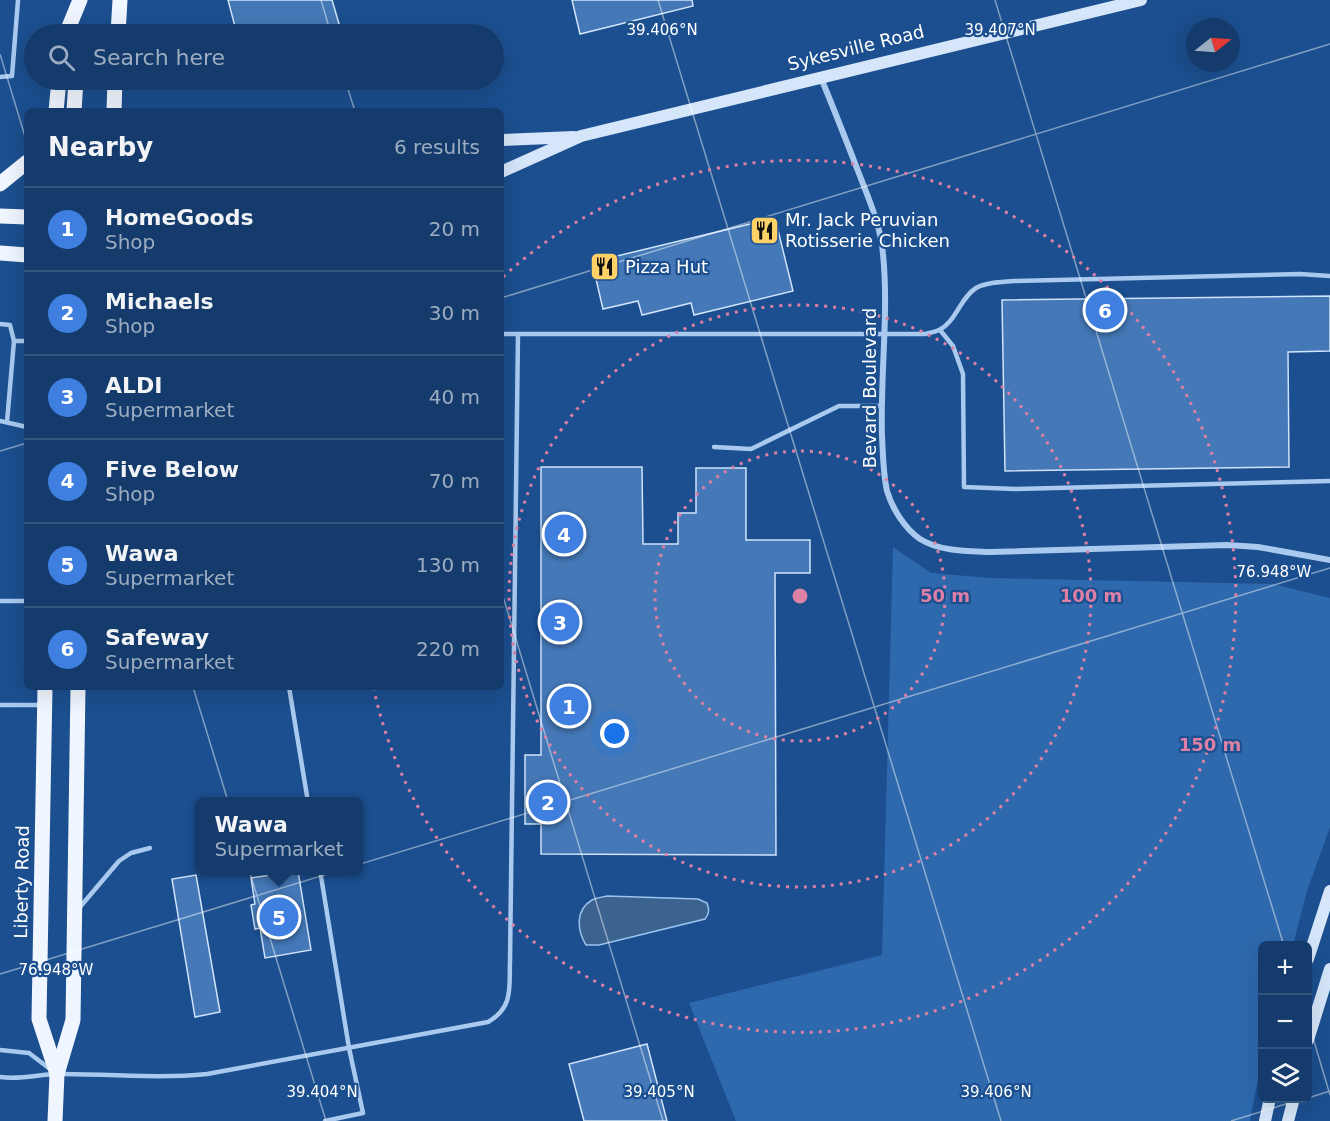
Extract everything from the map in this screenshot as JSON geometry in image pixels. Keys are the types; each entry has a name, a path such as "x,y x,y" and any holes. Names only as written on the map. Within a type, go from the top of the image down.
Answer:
{"main road":[{"path":"70,24 80,0"},
{"path":"79,24 80,0"},
{"path":"119,24 120,0"},
{"name":"Sykesville Road","path":"504,171 581,136 1141,0"},
{"path":"56,108 58,90"},
{"path":"74,108 75,90"},
{"path":"114,108 115,90"},
{"name":"Sykesville Road","path":"504,140 581,136"},
{"path":"0,184 24,164"},
{"path":"0,216 24,217"},
{"path":"0,254 24,255"},
{"name":"Liberty Road","path":"45,690 39,1019 57,1074"},
{"name":"Liberty Road","path":"56,1121 57,1074 73,1020 78,690"},
{"path":"1312,947 1330,891"},
{"path":"1312,1027 1330,969"},
{"path":"1265,1121 1269,1103"},
{"path":"1288,1121 1293,1103"}],"street":[{"name":"Bevard Boulevard","path":"821,76 876,222 883,252 884,468 888,492 897,513 920,539 939,547 991,552 1227,545 1258,547 1330,560"}],"lane":[{"path":"0,77 12,76 18,0"},
{"path":"504,334 925,334 940,330 968,294 977,287 990,283 1198,276 1300,274 1330,276"},
{"path":"0,324 10,325 14,341 7,422"},
{"path":"940,330 953,346 963,374 964,487 1027,488 1330,481"},
{"path":"0,1077 30,1078 57,1074 183,1076 207,1074 488,1022 505,1008 509,998 518,333"},
{"path":"14,341 24,341"},
{"path":"714,447 751,449 839,406 882,406"},
{"path":"0,421 24,426"},
{"path":"0,601 24,601"},
{"path":"290,690 307,797"},
{"path":"0,705 45,705"},
{"path":"74,913 119,861 131,853 150,848"},
{"path":"321,875 349,1048 363,1113 325,1121"},
{"path":"0,1050 29,1053 57,1074"}],"shaded area":[{"path":"893,547 931,573 990,578 1273,584 1330,598 1330,827 1307,891 1294,941 1258,941 1258,1079 1250,1121 736,1121 689,1003 882,955"},
{"path":"607,896 698,899 707,903 709,909 705,919 599,945 586,945 579,927 580,915 586,904"}],"building":[{"path":"228,0 332,0 339,24 234,24"},
{"path":"572,0 692,0 693,6 580,34"},
{"path":"775,218 793,291 694,315 691,303 642,315 638,301 603,309 592,262"},
{"path":"1330,296 1330,351 1288,352 1289,467 1005,471 1002,300"},
{"path":"541,467 642,467 643,544 678,544 678,513 696,513 696,468 746,468 746,540 810,540 810,573 775,573 776,855 541,854 541,824 525,824 525,755 541,755"},
{"path":"196,875 220,1012 195,1017 172,879"},
{"path":"299,875 311,950 265,958 260,928 255,929 251,905 255,904 251,878"},
{"path":"647,1044 667,1121 584,1121 569,1064"}],"place":[{"name":"Mr. Jack Peruvian Rotisserie Chicken","path":"764,230"},
{"name":"Pizza Hut","path":"604,267"},
{"name":"Safeway","path":"1105,310"},
{"name":"Five Below","path":"564,534"},
{"name":"ALDI","path":"560,622"},
{"name":"HomeGoods","path":"569,706"},
{"name":"Michaels","path":"548,802"},
{"name":"Wawa","path":"279,917"}]}
